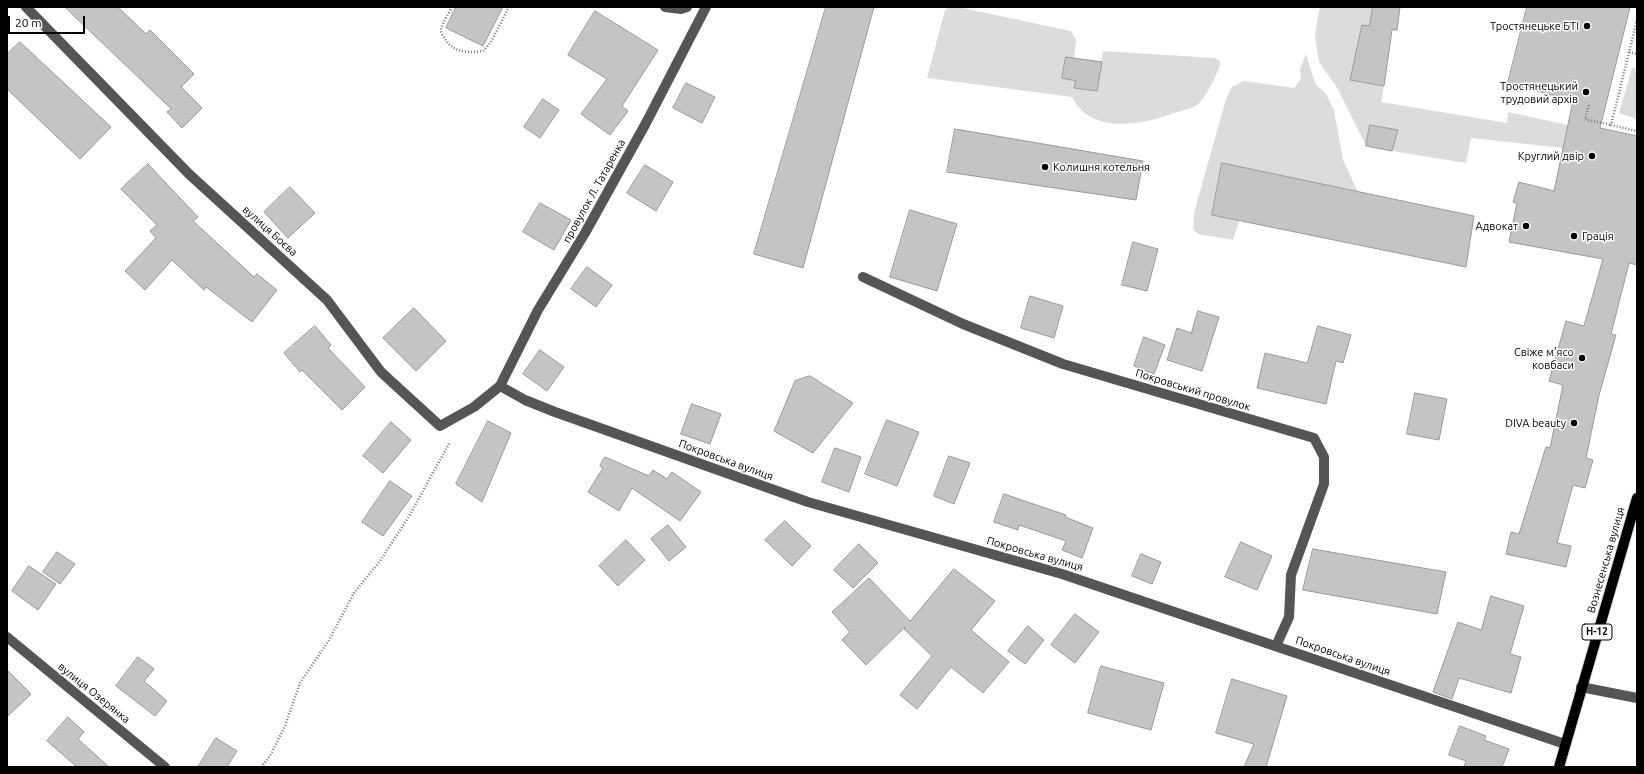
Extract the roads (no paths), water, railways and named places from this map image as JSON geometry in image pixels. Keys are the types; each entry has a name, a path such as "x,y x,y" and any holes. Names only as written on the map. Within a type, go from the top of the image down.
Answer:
{"main road":[{"name":"Вознесенська вулиця","path":"1559,767 1637,498"}],"street":[{"name":"вулиця Боєва","path":"26,7 189,174 327,300 381,372 440,426 474,407 500,386"},
{"path":"665,7 681,9 687,7"},
{"name":"провулок Л. Татаренка","path":"500,386 538,310 585,232 646,123 706,7"},
{"name":"Покровський провулок","path":"863,277 963,324 1063,364 1314,438 1324,457 1324,484 1291,574 1288,617 1276,646"},
{"name":"Покровська вулиця","path":"500,386 525,400 555,412 808,502 1062,574 1565,744"},
{"name":"вулиця Озерянка","path":"7,637 165,767"},
{"path":"1581,687 1637,698"}],"place":[{"name":"Тростянецьке БТІ","path":"1587,26"},
{"name":"Тростянецький трудовий архів","path":"1586,92"},
{"name":"Круглий двір","path":"1592,156"},
{"name":"Колишня котельня","path":"1045,167"},
{"name":"Адвокат","path":"1526,226"},
{"name":"Грація","path":"1574,236"},
{"name":"Свіже м'ясо ковбаси","path":"1582,358"},
{"name":"DIVA beauty","path":"1574,423"}]}
